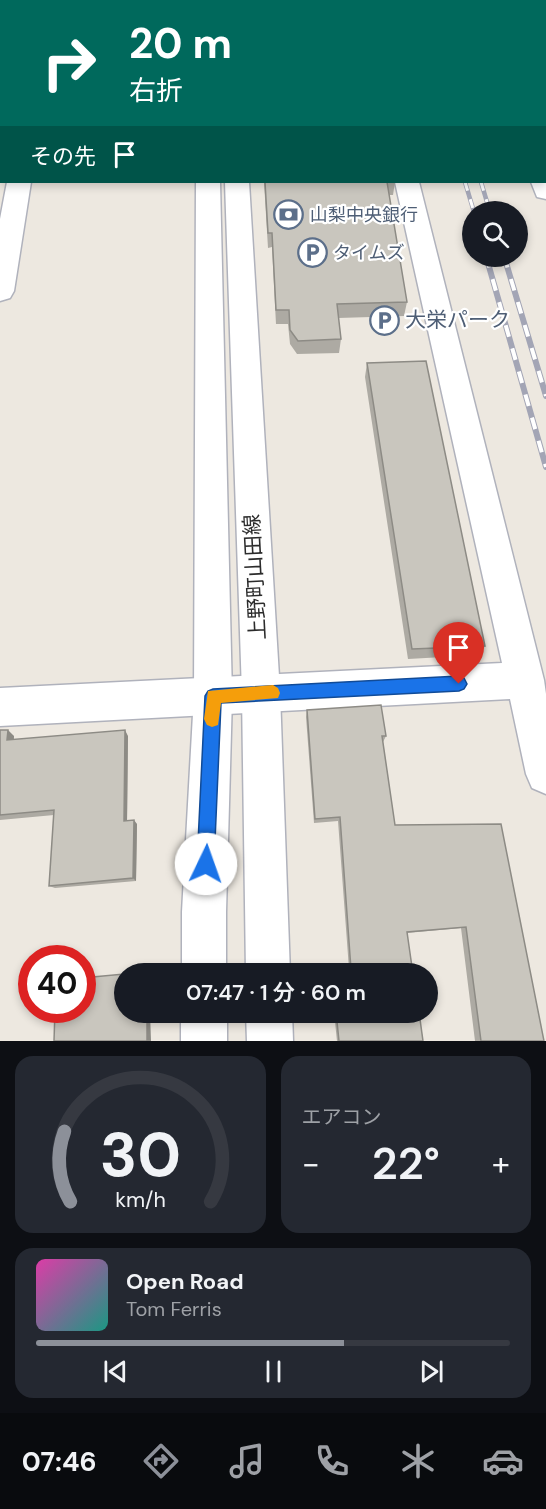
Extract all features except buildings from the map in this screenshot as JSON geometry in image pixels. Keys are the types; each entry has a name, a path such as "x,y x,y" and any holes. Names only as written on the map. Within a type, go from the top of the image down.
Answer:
{"street":[{"path":"0,291 19,183"},
{"name":"上野町山田線","path":"204,963 213,696 208,183"},
{"name":"上野町山田線","path":"237,183 261,693 268,963"},
{"path":"407,183 546,774"},
{"path":"0,707 525,680"},
{"path":"204,1023 204,1041"},
{"path":"269,1023 270,1041"}],"railway":[{"path":"465,183 471,201"},
{"path":"481,183 487,201"},
{"path":"489,267 546,467"},
{"path":"507,267 546,396"}],"slow traffic":[{"path":"212,719 213,696 273,693"}],"place":[{"name":"山梨中央銀行","path":"289,215"},
{"name":"タイムズ","path":"312,253"},
{"name":"大栄パーク","path":"384,320"}],"route":[{"path":"206,864 213,696 459,684"}]}
